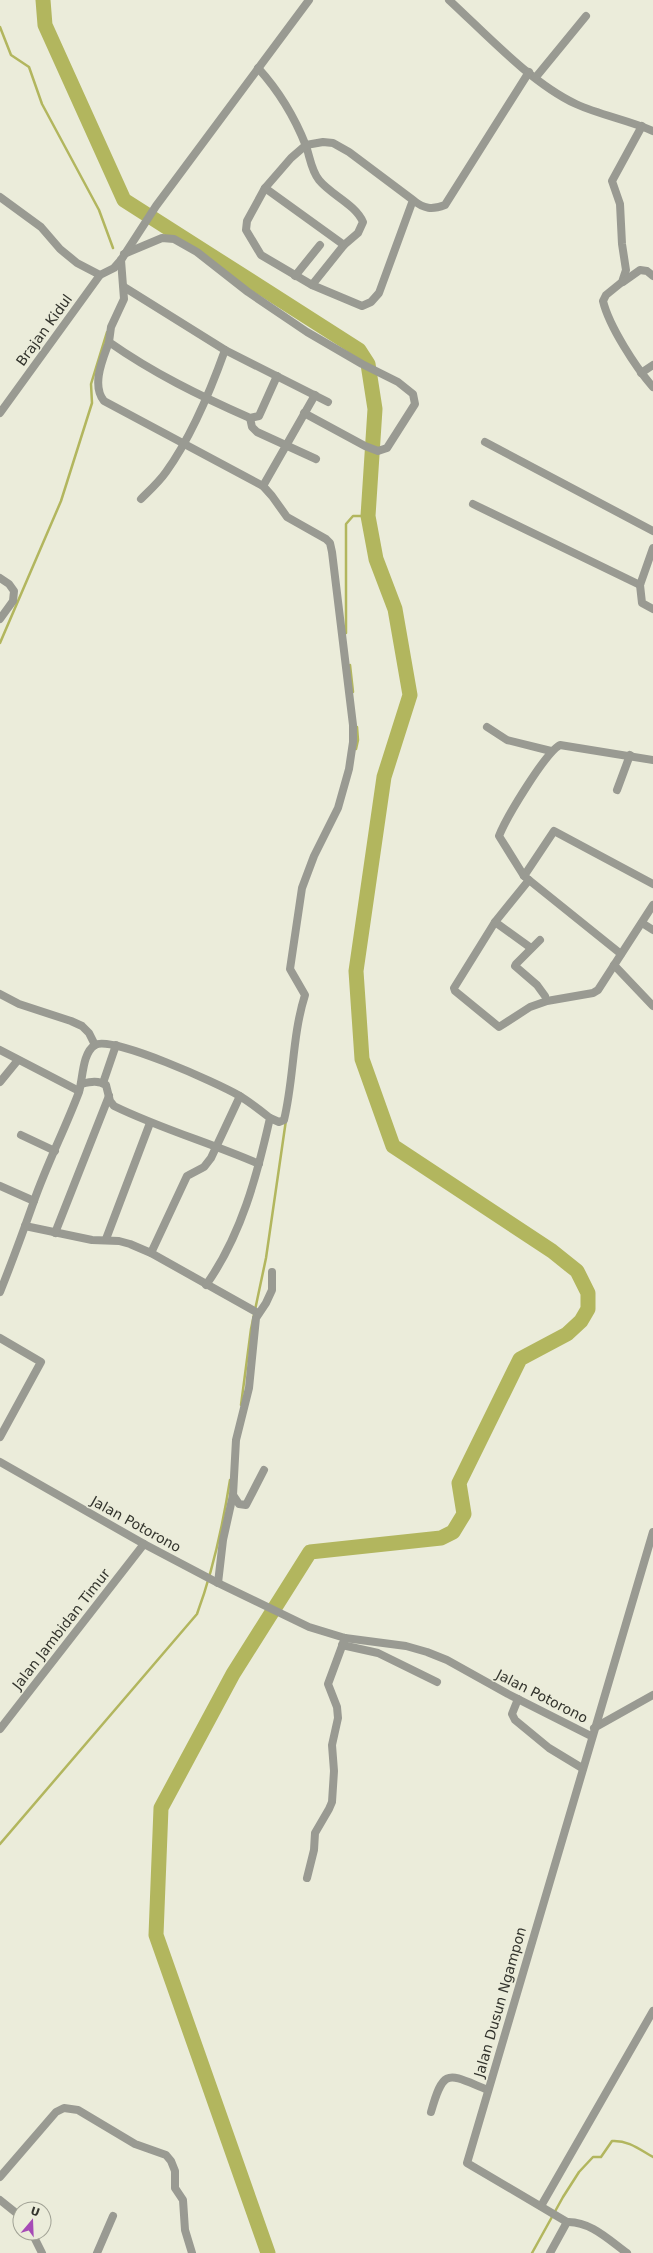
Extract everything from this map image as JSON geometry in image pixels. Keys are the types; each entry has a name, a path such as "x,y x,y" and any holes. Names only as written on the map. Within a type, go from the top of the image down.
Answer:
{"street":[{"path":"0,1292 34,1201 80,1088 91,1048 95,1045 100,1042 116,1045 173,1065 216,1083 240,1096 270,1118 279,1122 284,1120 293,1047 299,1015 305,995 290,969 304,879 338,808 350,769 353,742 344,649 330,543 287,517 262,486 184,442 104,401 100,395 100,372 109,342 111,327 124,299 123,257 156,206 309,0"},
{"path":"449,0 533,74 577,104 653,131"},
{"path":"413,200 379,293 371,302 362,306 312,285 261,255 246,230 247,221 265,188 291,158 306,145 323,142 333,143 349,152 427,209 445,205 533,74 586,16"},
{"path":"258,68 274,85 306,145 310,164 317,178 327,189 359,215 363,222 358,234 344,246 312,285"},
{"path":"622,282 626,270 622,244 621,207 612,181 642,126"},
{"path":"265,188 344,246"},
{"path":"0,197 40,227 60,250 77,263 100,275"},
{"path":"123,257 162,238 174,239 198,252 248,292 307,332 362,364 398,382 411,391 416,400 415,404 387,448 382,450 365,446 304,413"},
{"path":"295,276 320,245"},
{"name":"Brajan Kidul","path":"0,413 100,275 114,268 123,257"},
{"path":"653,276 647,271 640,270 606,294 604,301 613,325 641,373 653,387"},
{"path":"124,287 225,350 328,402"},
{"path":"109,342 136,361 206,398 250,418 259,416 277,376"},
{"path":"141,500 165,474 184,442 206,398 225,350"},
{"path":"641,373 653,365"},
{"path":"262,486 315,395"},
{"path":"250,418 252,428 257,432 316,459"},
{"path":"485,442 653,530"},
{"path":"472,504 640,585"},
{"path":"653,548 640,585 642,603 653,609"},
{"path":"0,578 9,584 14,591 13,601 0,619"},
{"path":"487,727 507,740 550,752"},
{"path":"621,954 526,878 499,836 550,752 560,745 630,755 653,760"},
{"path":"617,790 630,755"},
{"path":"653,884 554,831 526,878 495,922 454,988 455,991 499,1027 530,1008 547,1001 593,993 598,990 653,905"},
{"path":"495,922 531,948"},
{"path":"642,923 653,930"},
{"path":"540,940 516,964 516,968 537,985 545,996"},
{"path":"614,965 653,1006"},
{"path":"0,994 19,1004 71,1021 86,1030 95,1045"},
{"path":"103,1083 116,1045"},
{"path":"0,1050 18,1060 80,1088 93,1082 103,1083 106,1085 114,1106 150,1123 215,1146 259,1164"},
{"path":"0,1082 18,1060"},
{"path":"55,1233 109,1096"},
{"path":"151,1252 187,1176 204,1167 240,1096"},
{"path":"206,1285 234,1238 259,1164 270,1118"},
{"path":"106,1239 150,1123"},
{"path":"21,1135 55,1151"},
{"path":"0,1186 34,1201"},
{"path":"25,1226 92,1240 106,1239 130,1244 151,1252 255,1312"},
{"path":"215,1582 233,1495 236,1440 249,1388 255,1312 266,1303 272,1290 272,1272"},
{"path":"0,1338 41,1362 0,1437"},
{"name":"Jalan Potorono","path":"0,1462 144,1544 215,1582 309,1627 344,1642 406,1646 427,1652 448,1660 518,1699 593,1732 653,1532"},
{"path":"233,1495 239,1504 246,1505 264,1470"},
{"name":"Jalan Jambidan Timur","path":"0,1730 144,1544"},
{"path":"307,1878 314,1850 315,1833 331,1806 334,1772 331,1748 338,1718 337,1707 328,1684 344,1642 378,1653 437,1682"},
{"path":"593,1732 653,1695"},
{"path":"518,1699 512,1714 515,1720 549,1748 582,1768"},
{"name":"Jalan Dusun Ngampon","path":"593,1732 467,2163 567,2222 578,2222 597,2231 627,2253"},
{"path":"541,2206 653,2011"},
{"path":"431,2112 438,2086 447,2077 454,2077 488,2090"},
{"path":"0,2177 56,2112 64,2108 78,2110 135,2144 166,2155 171,2161 175,2171 175,2188 183,2200 186,2230 192,2253"},
{"path":"0,2200 12,2210"},
{"path":"97,2253 113,2216"},
{"path":"550,2253 567,2222"},
{"path":"36,2241 42,2253"}],"waterway":[{"path":"43,0 45,25 124,200 359,350 368,364 375,409 368,516 376,559 395,609 410,695 384,777 356,971 362,1059 393,1146 552,1251 577,1271 588,1293 588,1309 581,1321 567,1334 520,1359 459,1483 464,1514 453,1532 441,1538 310,1552 233,1674 161,1808 156,1935 268,2253"},
{"path":"0,27 11,55 29,67 42,104 99,210 113,248"},
{"path":"0,643 61,501 92,403 91,384 107,332"},
{"path":"346,633 346,524 353,516 368,516"},
{"path":"350,665 353,692"},
{"path":"356,749 358,740 357,727"},
{"path":"241,1405 251,1329 266,1258 286,1120"},
{"path":"0,1844 197,1614 217,1547 230,1480"},
{"path":"532,2253 563,2197 579,2172 593,2157 601,2157 612,2141 623,2142 638,2148 653,2157"}]}
